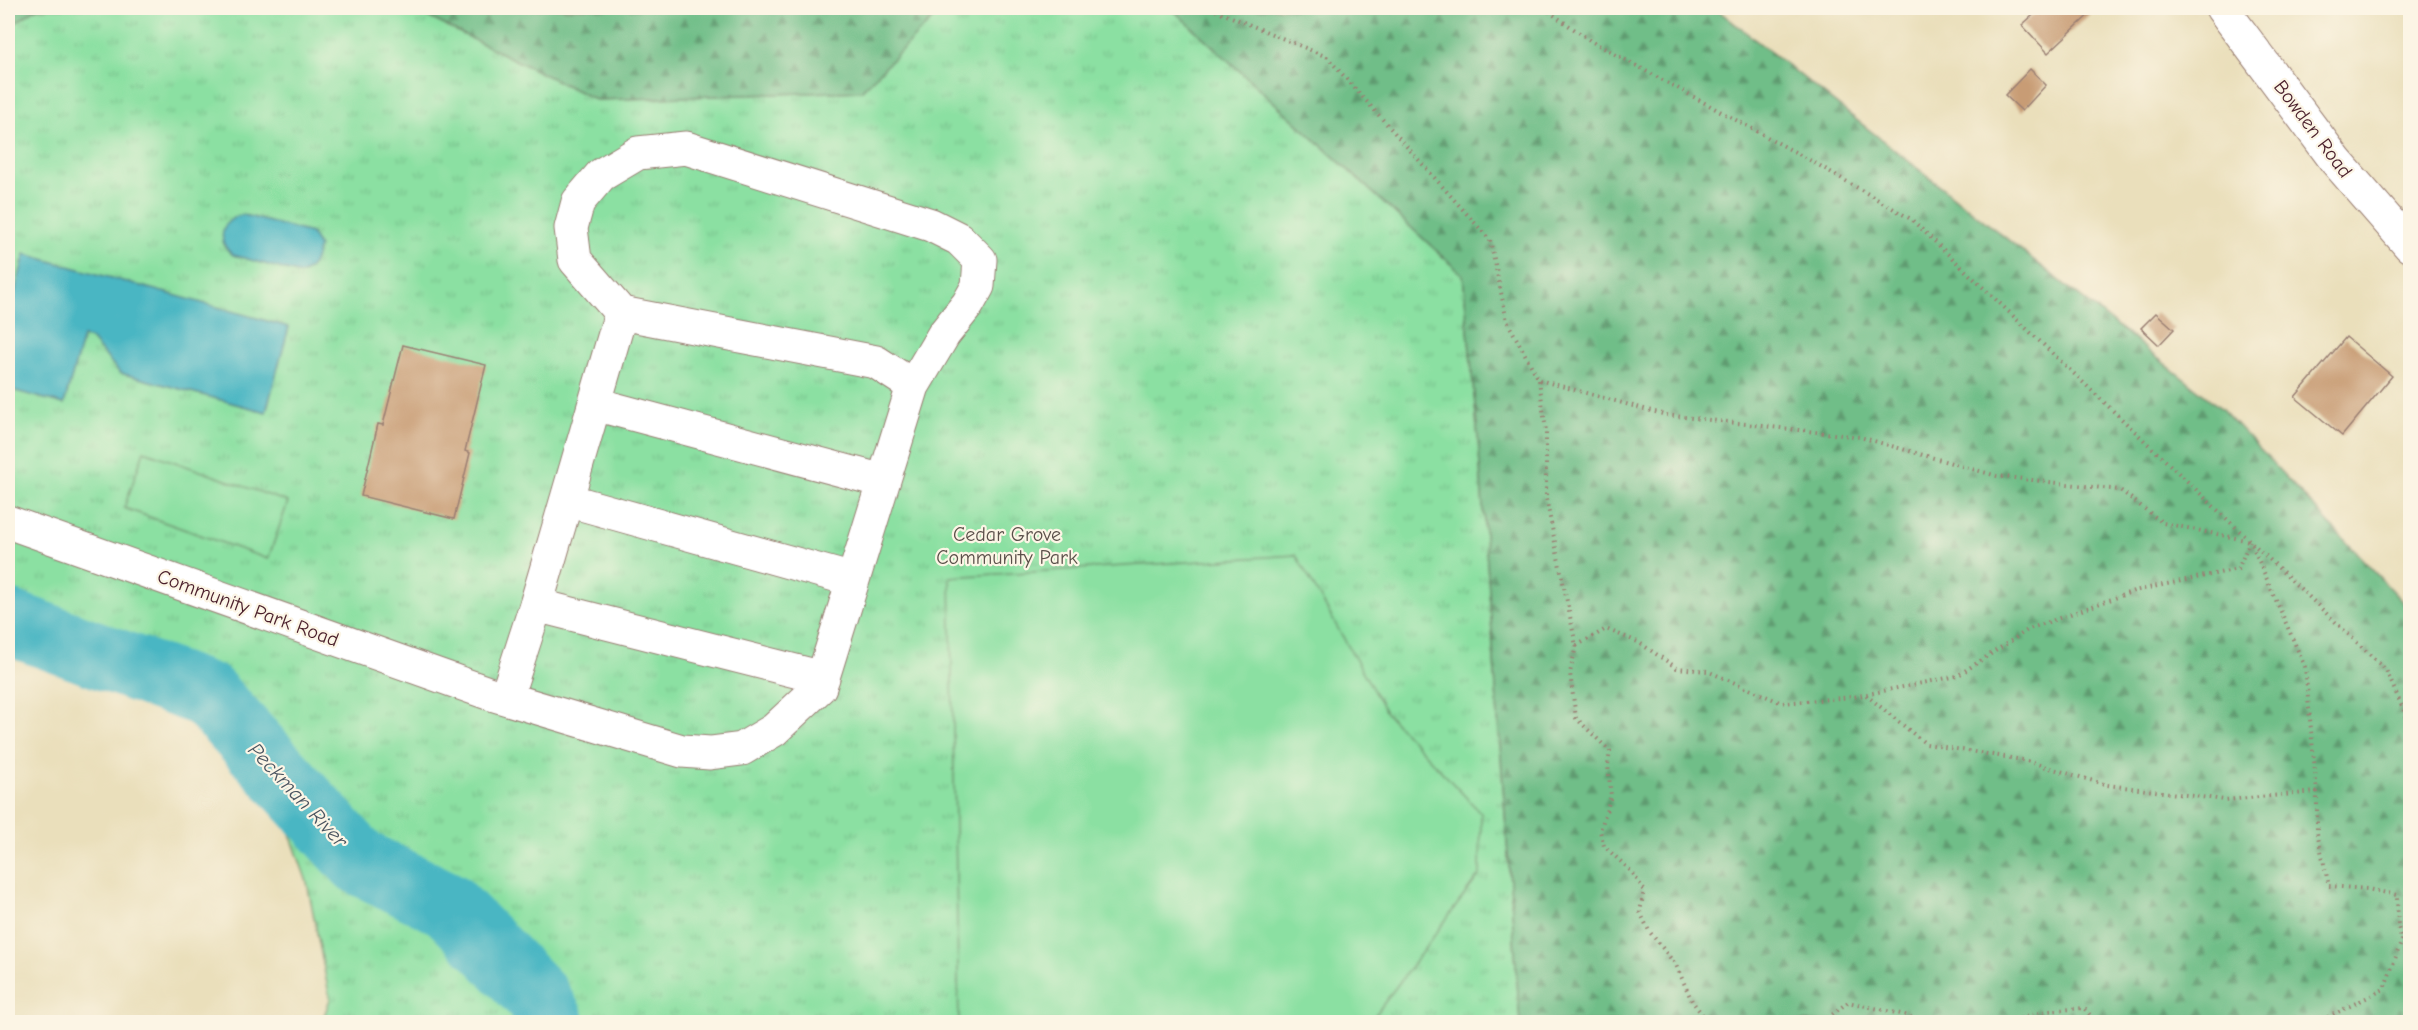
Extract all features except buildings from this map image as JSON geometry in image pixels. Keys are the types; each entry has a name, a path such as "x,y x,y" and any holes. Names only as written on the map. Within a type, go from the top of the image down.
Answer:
{"street":[{"name":"Bowden Road","path":"2222,8 2336,161 2410,246"},
{"path":"536,605 823,678 913,386 944,334 968,304 978,286 980,260 959,238 931,225 686,148 638,153 601,175 578,202 571,228 575,260 621,313 876,362 913,386"},
{"path":"497,696 536,605 621,313"},
{"path":"595,404 883,481"},
{"path":"567,500 853,580"},
{"name":"Community Park Road","path":"8,522 497,696 682,751 710,753 741,749 774,730 820,687 823,678"}],"path":[{"path":"1210,8 1327,57 1490,240 1507,321 1539,380 1546,431 1546,498 1576,646 1570,673 1576,718 1610,751 1608,765 1611,796 1600,831 1604,846 1632,872 1644,890 1640,912 1649,931 1676,965 1692,1001 1708,1022 1715,1023"},
{"path":"1544,8 1590,41 1815,163 1911,219 2386,670 2410,725"},
{"path":"1539,380 1666,414 1860,437 1997,476 2120,490 2163,523 2250,541"},
{"path":"1576,646 1606,629 1638,642 1677,668 1707,671 1782,703 1865,694 1957,676 2029,628 2134,591 2238,569 2250,541"},
{"path":"2250,541 2305,667 2317,792 2317,833 2329,886 2367,889 2397,895 2398,927 2402,940 2384,989 2322,1020 2309,1023"},
{"path":"1865,694 1926,744 2023,760 2107,785 2225,800 2317,792"},
{"path":"1823,1023 1848,1002 1905,1015 1922,1023"},
{"path":"2008,1023 2046,1011 2084,1008 2096,1023"},
{"path":"1964,1023 1977,1018 1992,1023"},
{"path":"1520,1020 1538,1023"}],"green space":[{"path":"8,8 37,8 8,28"},
{"name":"Cedar Grove Community Park","path":"37,8 410,8 596,100 861,91 943,8 1171,8 1463,275 1478,438 1520,1022 322,1022 330,999 307,882 275,791 182,713 8,648 8,28"},
{"path":"410,8 943,8 861,91 596,100"},
{"path":"1171,8 1715,8 2222,409 2410,610 2410,1022 1520,1022 1478,438 1463,275"},
{"path":"144,451 288,502 268,559 124,508"},
{"path":"1296,555 1387,714 1481,813 1480,874 1370,1022 959,1022 950,577"}],"water":[{"path":"244,215 311,233 319,246 311,267 300,274 233,255 224,244 223,231 230,220"},
{"path":"25,254 289,327 266,412 120,373 91,339 83,337 64,404 8,389 8,318"}],"waterway":[{"name":"Peckman River","path":"8,622 207,695 360,862 448,905 536,995 552,1022"}]}
